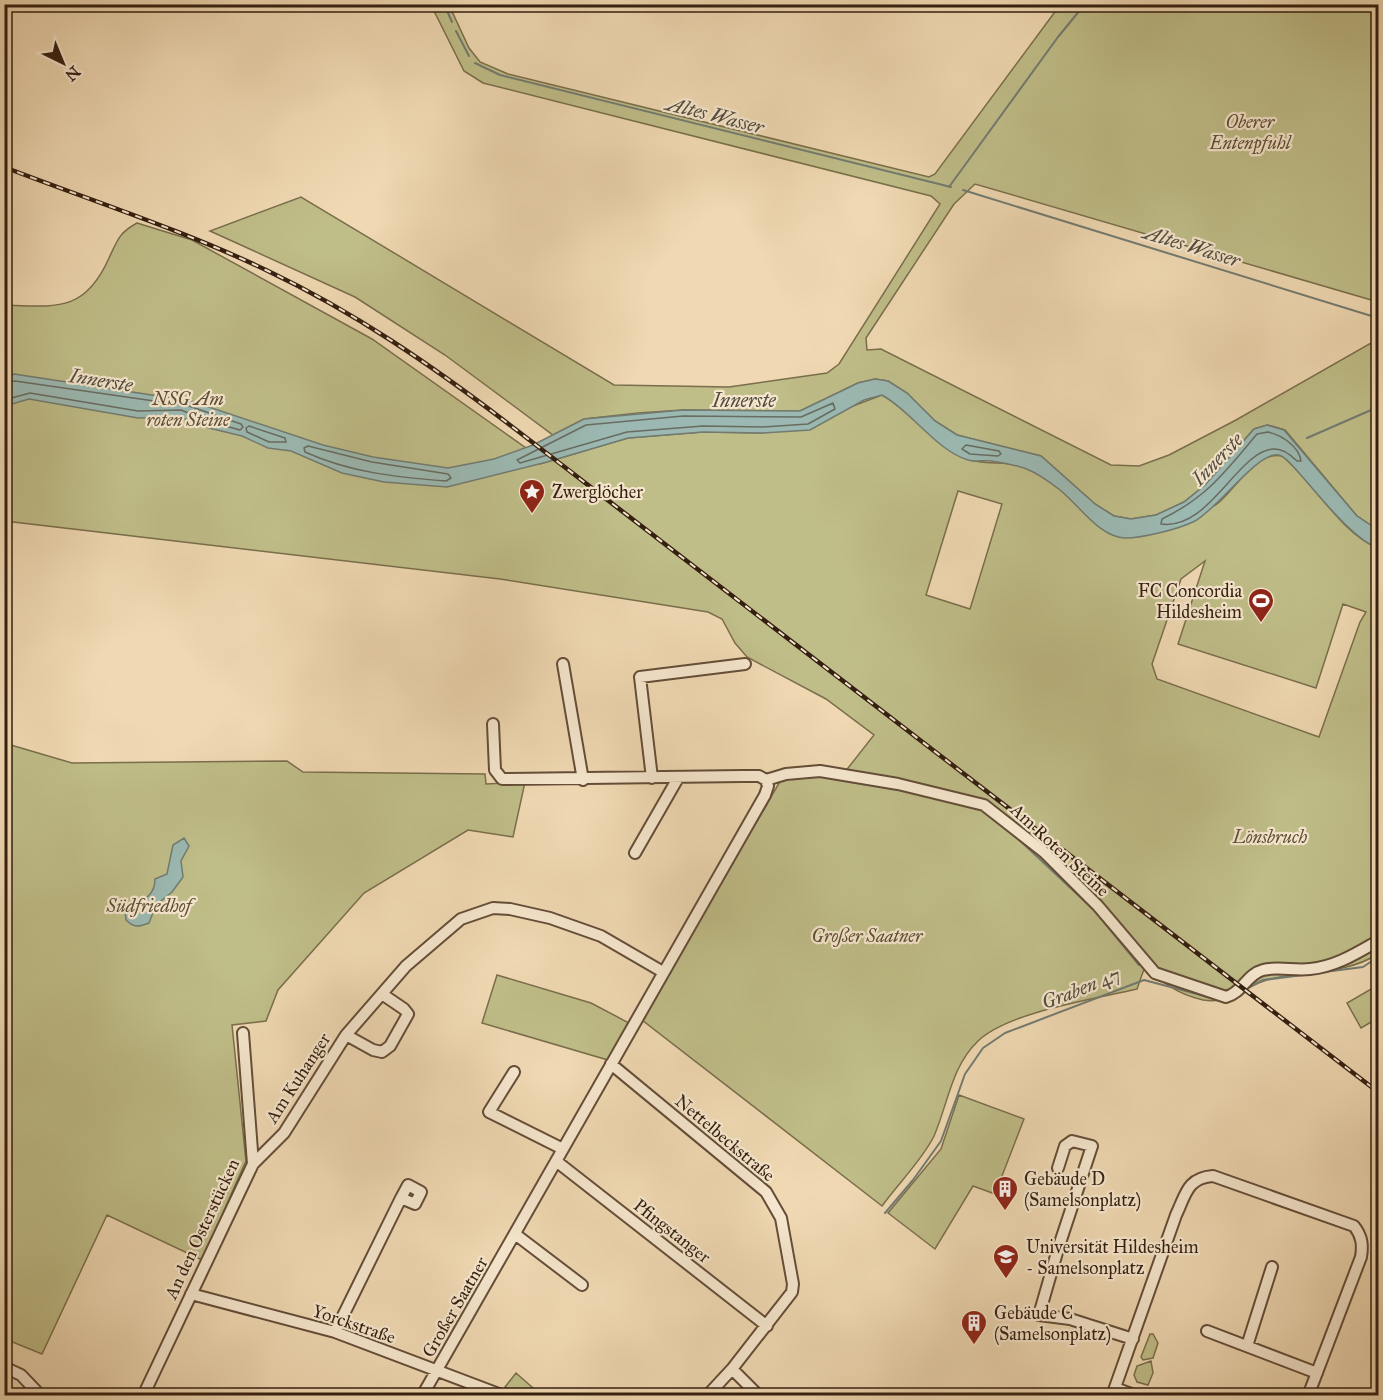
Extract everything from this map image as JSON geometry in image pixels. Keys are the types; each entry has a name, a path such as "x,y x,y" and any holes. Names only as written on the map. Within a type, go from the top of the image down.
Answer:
{"street":[{"path":"563,664 583,780"},
{"path":"652,778 640,677 745,664"},
{"name":"Am Roten Steine","path":"494,724 495,770 502,779 583,780 759,776 766,780 786,774 820,771 909,787 984,805 1044,852 1098,906 1155,973 1226,997 1238,992 1255,973 1264,970 1312,969 1347,959 1378,941"},
{"path":"635,853 678,778"},
{"name":"Großer Saatner","path":"423,1395 765,795 768,786 766,780"},
{"name":"Am Kuhanger","path":"253,1164 284,1133 346,1035 406,966 445,930 468,915 493,908 510,909 550,918 587,930 663,972"},
{"name":"Am Kuhanger","path":"346,1035 373,1050 382,1052 390,1046 408,1014 382,994"},
{"name":"An den Osterstücken","path":"144,1394 253,1164 243,1033"},
{"name":"Nettelbeckstraße","path":"611,1064 772,1200 781,1218 793,1284 792,1292 766,1326"},
{"path":"514,1072 489,1112 563,1149"},
{"path":"1058,1168 1065,1146 1072,1141 1092,1146 1058,1249 1040,1315 1070,1319 1133,1339"},
{"name":"Pfingstanger","path":"556,1161 766,1326"},
{"path":"1137,1395 1114,1392 1176,1215 1190,1186 1199,1178 1213,1176 1354,1226 1359,1232 1363,1245 1361,1257 1308,1395"},
{"path":"335,1332 400,1198"},
{"path":"515,1234 582,1285"},
{"path":"1247,1346 1272,1267"},
{"name":"Yorckstraße","path":"191,1294 335,1332 504,1395"},
{"path":"707,1395 732,1370 766,1326"},
{"path":"1207,1331 1317,1373"},
{"path":"4,1367 21,1375 31,1391 41,1395"},
{"path":"732,1370 759,1395"},
{"path":"144,1394 158,1395"}],"green space":[{"name":"Oberer Entenpfuhl","path":"431,5 449,5 469,48 480,62 508,74 929,177 935,174 1060,5 1378,5 1378,302 975,184 954,204 866,338 867,350 881,349 1111,465 1139,466 1169,455 1236,420 1378,339 1378,530 1357,516 1285,430 1268,425 1254,429 1205,485 1184,502 1156,515 1131,519 1114,516 1095,504 1041,456 957,435 935,421 907,393 888,381 875,379 858,383 800,411 683,410 638,413 584,419 553,435 445,355 355,297 210,231 301,197 614,385 729,387 827,373 839,364 940,204 931,196 483,83 464,71"},
{"path":"137,223 192,240 372,339 526,448 523,449 540,464 628,438 703,432 763,433 845,409 882,395 904,410 943,444 965,458 979,462 1013,464 1040,474 1110,534 1210,508 1217,504 1247,472 1263,459 1282,456 1340,520 1365,541 1378,548 1378,954 1352,966 1267,980 1229,997 1213,1001 1194,998 1178,991 1164,983 1145,966 1137,989 1030,1014 992,1031 978,1041 962,1062 929,1145 882,1206 642,1020 782,778 807,775 841,777 874,735 826,699 747,657 735,643 722,619 708,612 500,579 5,521 5,305 54,305 79,297 100,276 120,237","holes":["958,491 1002,504 970,609 926,595","1205,561 1178,644 1316,688 1343,604 1366,612 1360,622 1319,737 1157,679 1152,664 1181,579"]},
{"name":"Südfriedhof","path":"4,743 72,763 287,761 303,772 485,774 486,784 525,782 513,837 468,830 364,893 278,990 266,1021 232,1025 246,1161 202,1260 107,1215 42,1354 5,1339"},
{"path":"497,975 591,1003 629,1023 608,1060 482,1023"},
{"path":"1378,985 1378,1018 1361,1028 1347,1003"},
{"path":"959,1095 1024,1119 995,1194 973,1186 935,1249 888,1213 941,1149"},
{"path":"1150,1334 1153,1334 1158,1343 1153,1358 1143,1360 1141,1357"},
{"path":"1151,1361 1153,1373 1148,1385 1137,1382 1134,1375 1137,1366"},
{"path":"516,1373 541,1395 524,1395 505,1387"}],"water":[{"path":"14,374 191,401 323,445 373,457 448,468 494,459 533,445 584,419 683,410 800,411 858,383 875,379 888,381 907,393 935,421 957,435 1041,456 1095,504 1114,516 1131,519 1156,515 1184,502 1205,485 1254,429 1267,425 1284,430 1357,516 1378,530 1378,548 1344,523 1290,463 1277,455 1257,464 1214,506 1195,521 1151,535 1133,538 1116,536 1098,526 1060,490 1035,473 991,461 971,461 957,455 935,440 882,395 864,400 810,430 763,433 703,432 628,438 547,462 447,487 384,482 342,473 291,451 268,448 242,436 209,428 180,417 138,418 29,399 5,406 5,378"},
{"path":"184,838 189,846 181,861 183,877 172,892 156,905 149,923 134,926 126,920 125,910 146,898 152,891 155,879 167,874 173,845"}],"waterway":[{"name":"Altes Wasser","path":"444,4 452,22"},
{"path":"949,187 1058,37 1085,4"},
{"name":"Altes Wasser","path":"456,31 469,56"},
{"name":"Altes Wasser","path":"475,63 500,75 951,187"},
{"name":"Altes Wasser","path":"963,190 1378,318"},
{"name":"Altes Wasser","path":"1307,438 1378,407"},
{"path":"1014,835 1094,910 1139,965"},
{"name":"Graben 47","path":"1324,972 1363,967 1378,957"},
{"name":"Graben 47","path":"1246,989 1263,980 1303,975"},
{"name":"Graben 47","path":"885,1213 913,1180 941,1141 965,1074 983,1048 1005,1033 1144,980 1216,999"}],"railway":[{"path":"4,167 236,256 300,287 391,340 506,422 1378,1092"}],"place":[{"name":"Zwerglöcher","path":"532,515"},
{"name":"FC Concordia Hildesheim","path":"1261,624"},
{"name":"Gebäude D (Samelsonplatz)","path":"1005,1212"},
{"name":"Universität Hildesheim - Samelsonplatz","path":"1006,1280"},
{"name":"Gebäude C (Samelsonplatz)","path":"974,1346"}],"water label":[{"name":"Innerste","path":"101,380"},
{"name":"Innerste","path":"744,400"},
{"name":"Innerste","path":"1217,459"}],"park label":[{"name":"NSG Am roten Steine","path":"188,409"},
{"name":"Lönsbruch","path":"1270,837"}]}
